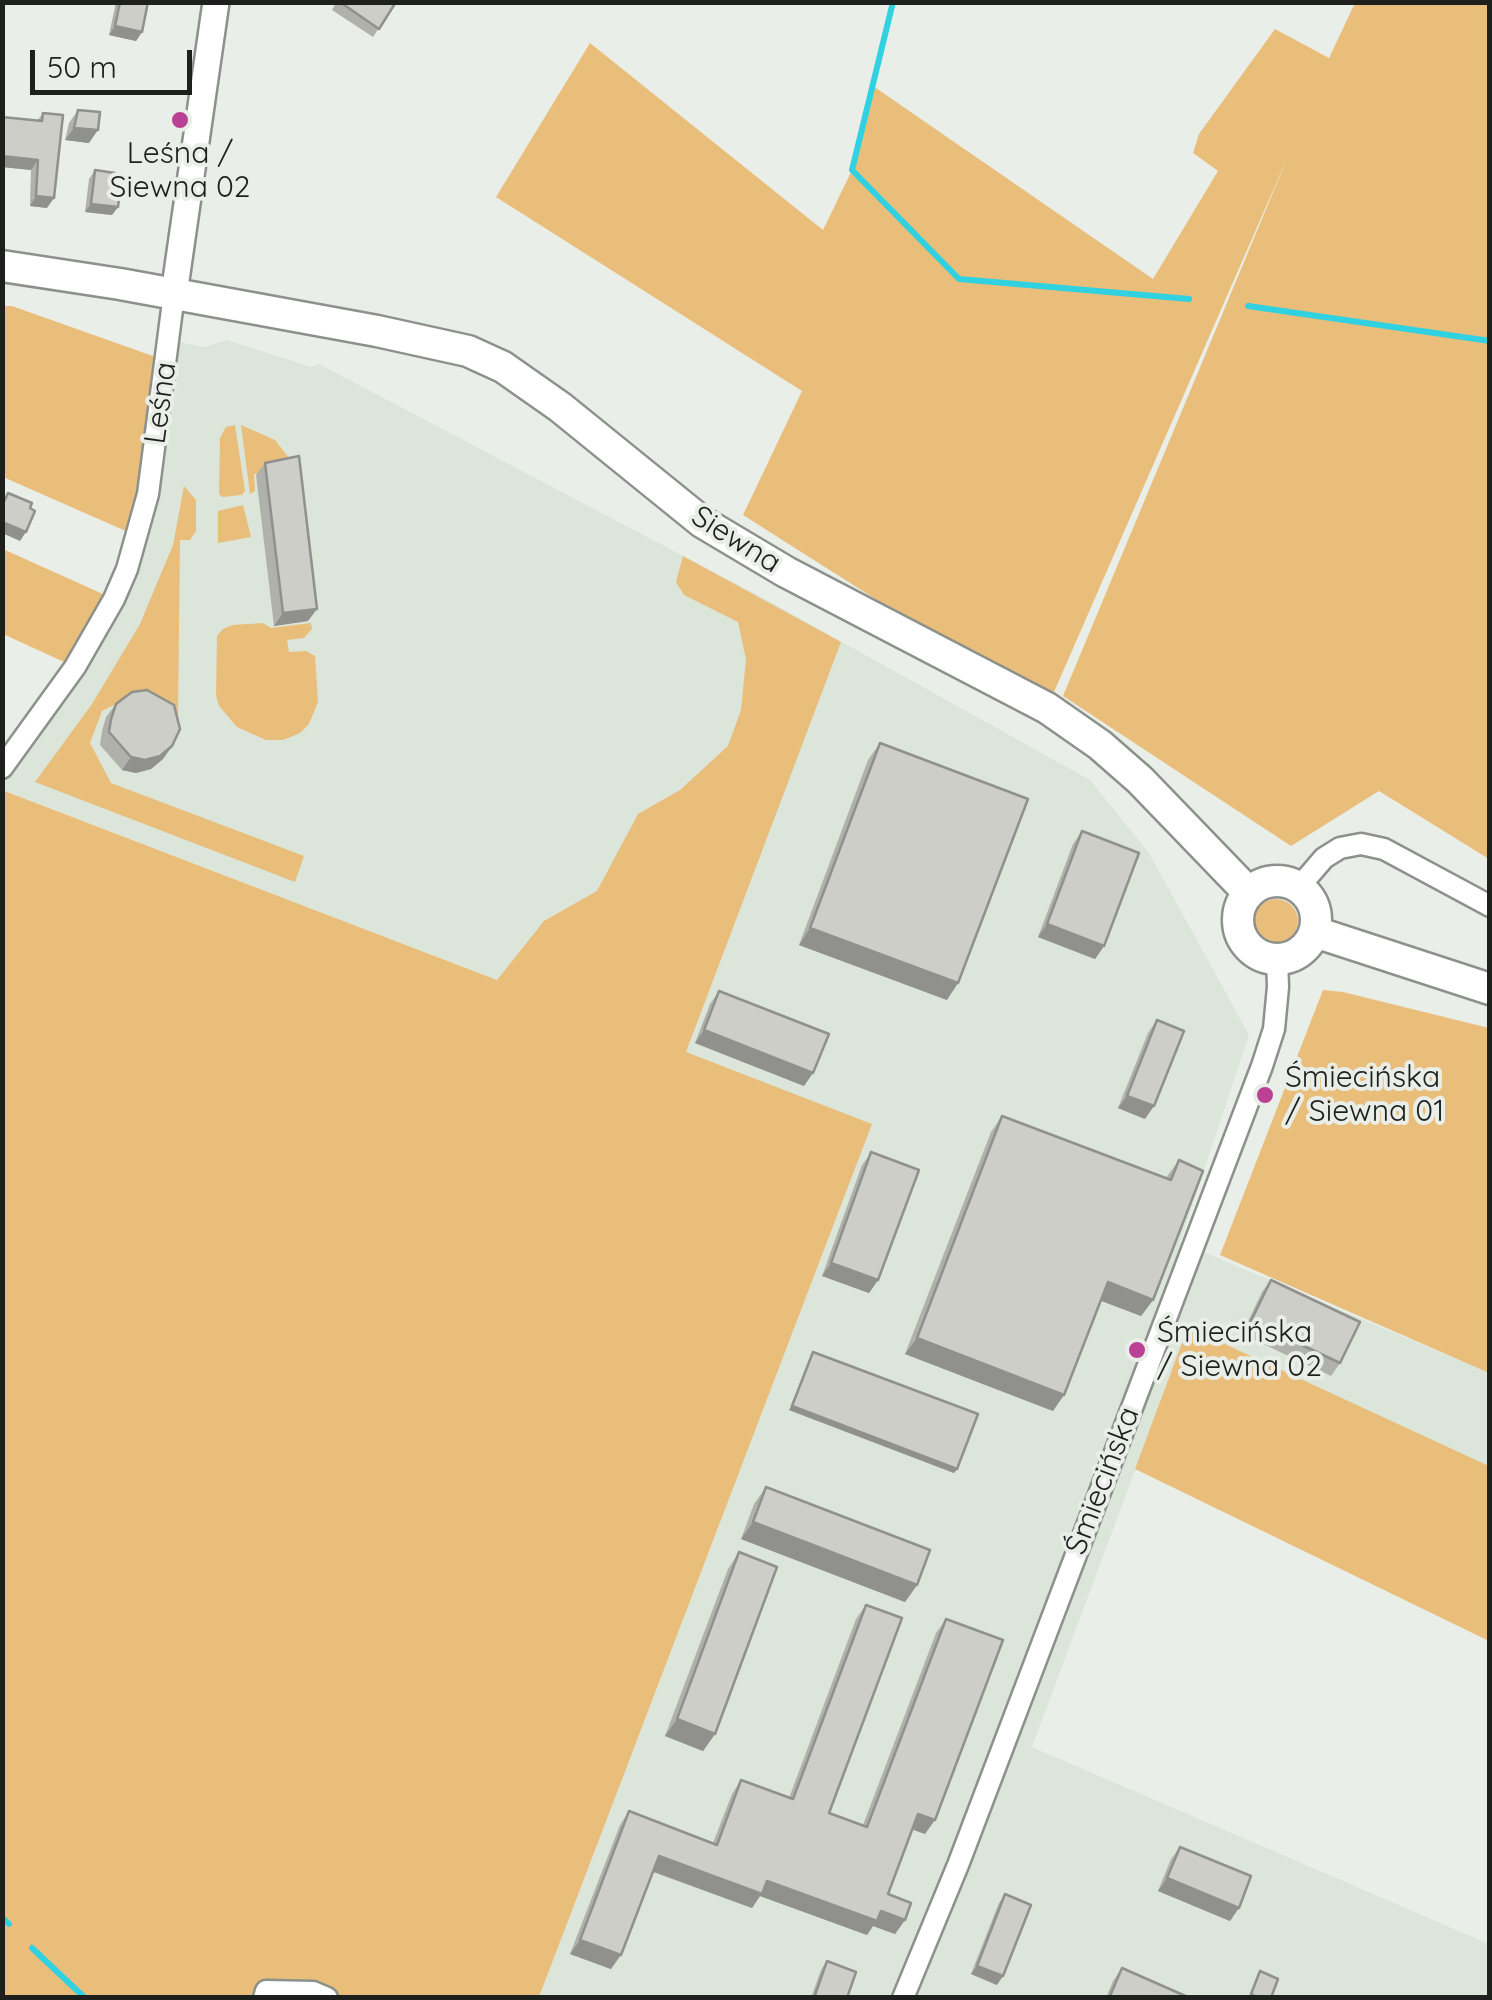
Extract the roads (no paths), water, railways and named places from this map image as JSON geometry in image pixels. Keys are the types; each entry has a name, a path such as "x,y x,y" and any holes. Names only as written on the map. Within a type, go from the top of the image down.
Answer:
{"main road":[{"name":"Siewna","path":"2,266 174,294 468,351 503,367 560,407 702,522 786,572 1047,708 1074,726 1140,780 1249,893"},
{"path":"1277,881 1298,887 1314,907 1314,932 1300,952 1276,959 1255,952 1242,938 1239,913 1249,893 1257,886 1277,881"},
{"path":"1314,932 1490,989"}],"street":[{"name":"Leśna","path":"2,768 74,667 114,600 148,494 216,2"},
{"path":"1298,887 1324,858 1340,848 1361,844 1384,849 1490,906"},
{"name":"Śmiecińska","path":"903,1998 958,1866 1262,1066 1274,1029 1276,959"},
{"path":"264,1998 266,1991 313,1992 327,1998"}],"waterway":[{"path":"893,2 852,170 959,279 1189,299"},
{"path":"1248,306 1490,341"},
{"path":"2,1917 9,1924"},
{"path":"32,1948 85,1998"}],"place":[{"name":"Leśna / Siewna 02","path":"180,120"},
{"name":"Śmiecińska / Siewna 01","path":"1265,1095"},
{"name":"Śmiecińska / Siewna 02","path":"1137,1350"}]}
